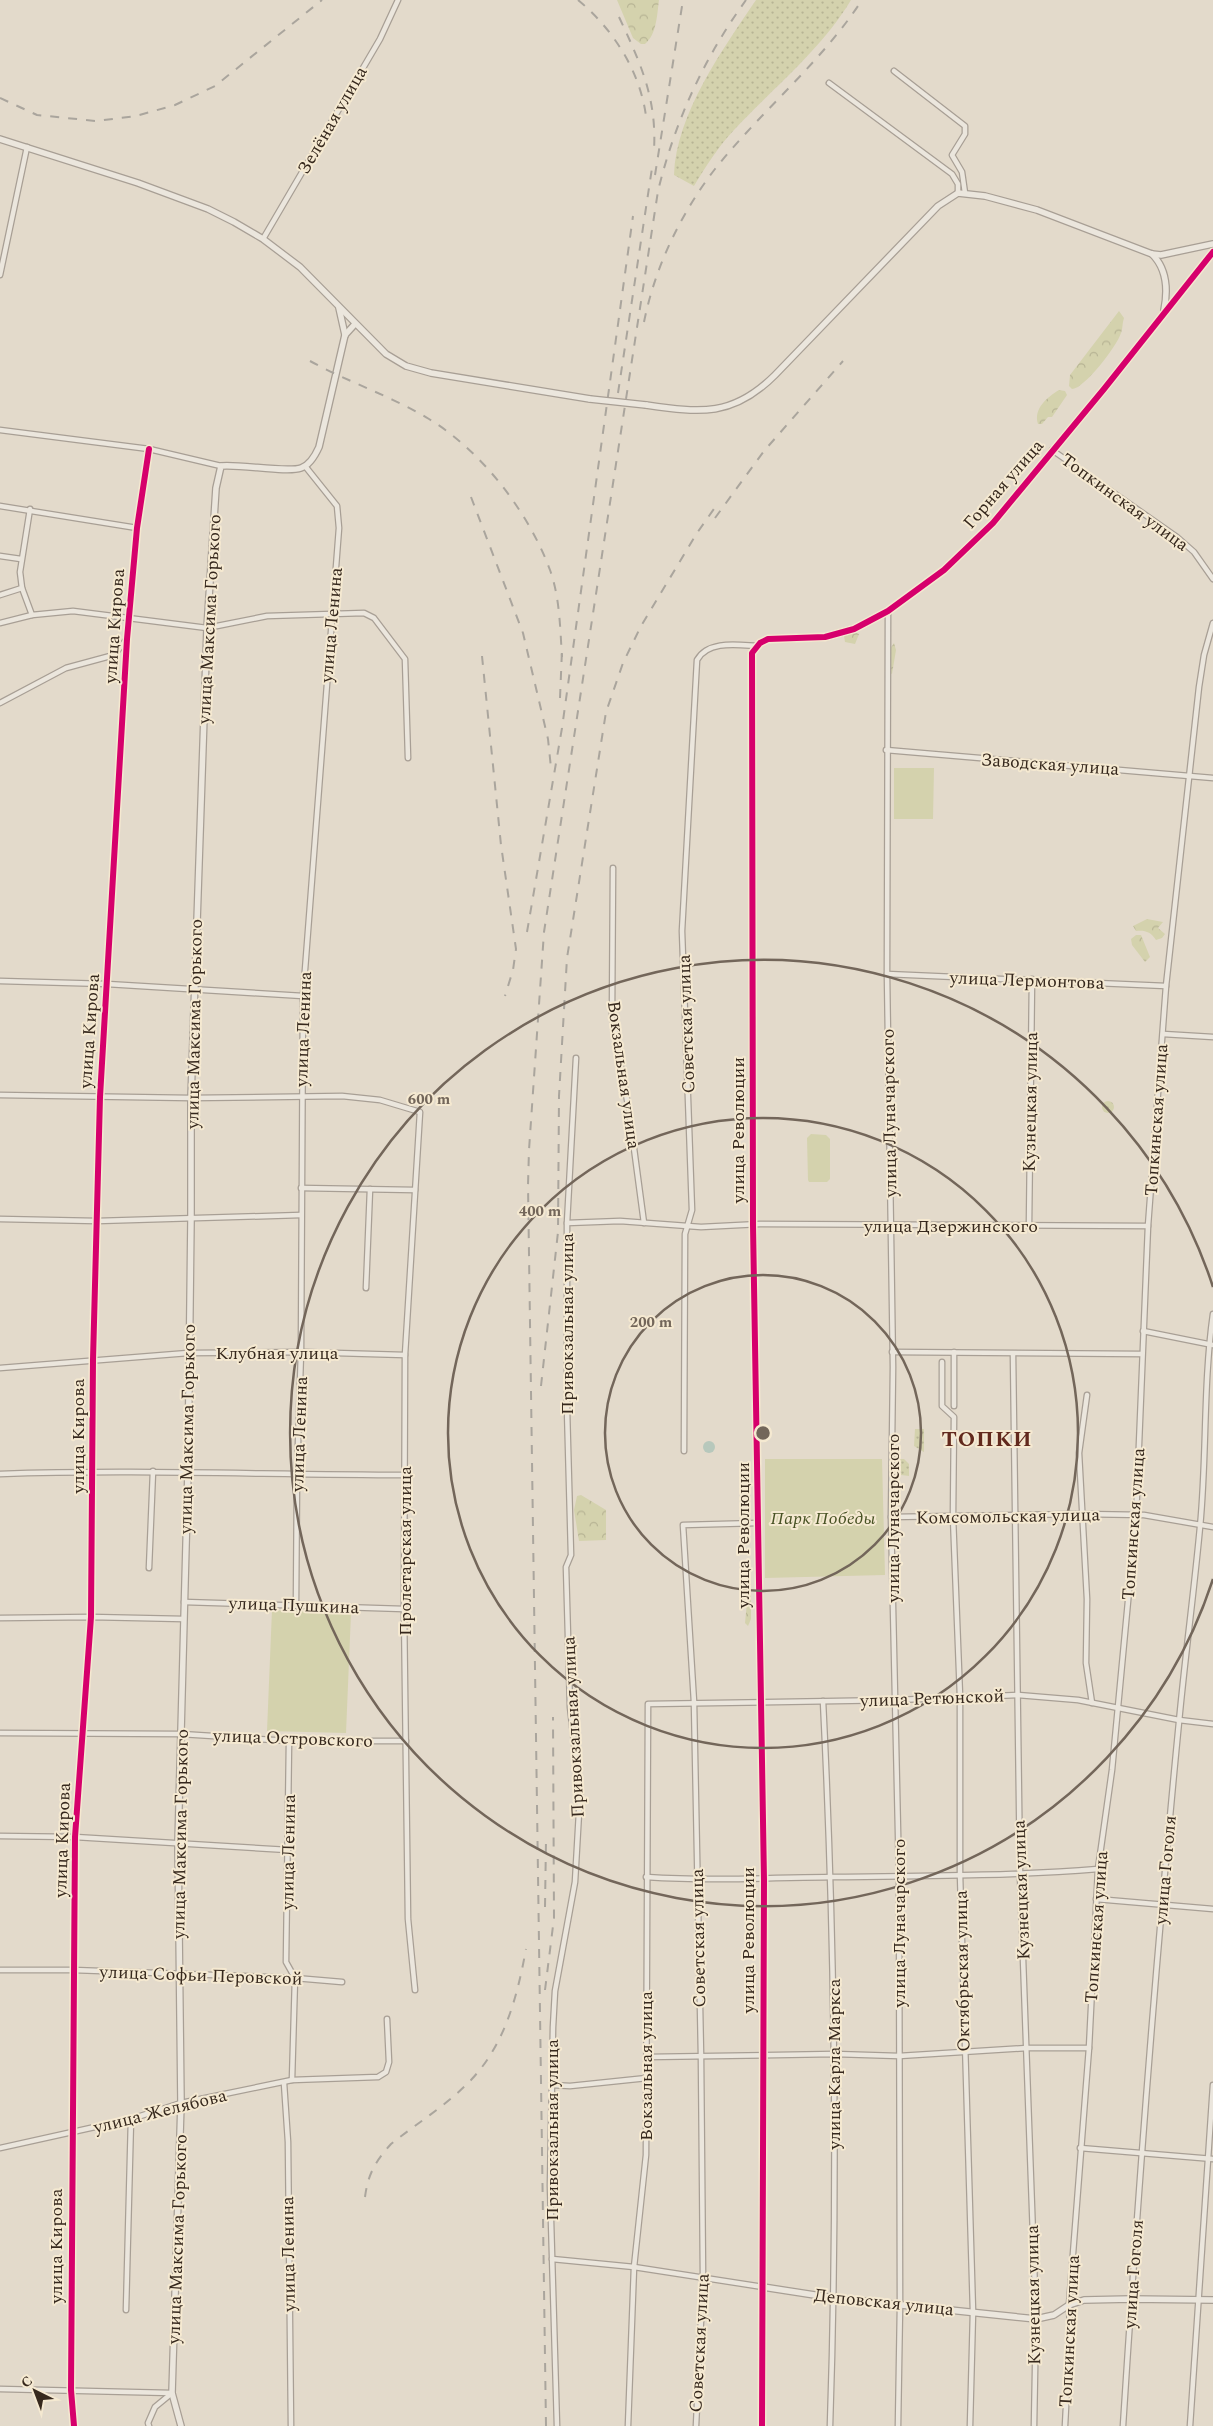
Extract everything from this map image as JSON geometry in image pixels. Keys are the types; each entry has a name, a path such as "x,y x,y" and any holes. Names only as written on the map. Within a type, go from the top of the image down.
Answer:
{"street":[{"name":"Зелёная улица","path":"263,239 380,39 398,0"},
{"path":"894,70 965,126 965,134 952,155 962,172 965,193"},
{"path":"829,83 952,174 958,184 958,194"},
{"path":"0,139 208,209 263,239 300,267 386,354 406,366 431,373 590,399 686,411 707,411 727,408 755,394 938,206 958,194 965,193 1037,210 1152,254 1174,254 1213,244"},
{"path":"0,275 27,147"},
{"name":"Горная улица","path":"756,646 768,639 834,636 854,629 888,611 936,576 992,523 1104,389 1213,252"},
{"path":"1152,254 1160,263 1165,279 1164,312"},
{"path":"0,430 150,449 221,466 247,465 286,469 304,466 313,458 319,448 345,335 338,306"},
{"path":"345,335 355,324"},
{"name":"улица Кирова","path":"74,2426 72,2390 71,2132 75,1837 91,1617 93,1360 100,1097 126,639 137,528 150,449"},
{"name":"Топкинская улица","path":"1052,450 1177,538 1194,552 1213,579"},
{"name":"улица Максима Горького","path":"181,2426 172,2393 181,2103 178,1843 188,1471 191,1218 190,1098 207,628 216,488 221,466"},
{"name":"улица Ленина","path":"296,1606 297,1475 302,1352 301,1096 303,996 339,512 333,501 304,466"},
{"path":"0,506 30,509 137,528"},
{"path":"30,509 21,559 22,588 32,615"},
{"path":"0,556 21,559"},
{"path":"0,595 22,588"},
{"path":"0,623 32,615 73,611 207,628 267,616 364,613 370,615 405,659 408,758"},
{"name":"улица Луначарского","path":"888,611 886,750 892,1352 891,1517 899,1877 900,2306 898,2426"},
{"name":"Топкинская улица","path":"1065,2426 1070,2329 1069,2305 1088,2048 1098,1869 1112,1770 1136,1516 1148,1226 1166,986 1202,671 1213,623"},
{"path":"0,703 66,668 114,655 126,639"},
{"name":"Советская улица","path":"684,1451 685,1234 692,1210 682,930 697,660 702,653 710,648 742,645 756,646"},
{"name":"улица Революции","path":"756,646 752,658 753,1225 764,1880 762,2426"},
{"name":"Заводская улица","path":"886,750 1213,778"},
{"name":"Вокзальная улица","path":"613,868 612,1016 629,1110 644,1222"},
{"name":"улица Лермонтова","path":"887,974 1166,986"},
{"name":"Кузнецкая улица","path":"1029,1226 1032,979"},
{"path":"0,981 107,984 303,996"},
{"path":"1163,1034 1213,1037"},
{"name":"Привокзальная улица","path":"557,2426 550,2186 555,1992 575,1882 580,1795 570,1707 566,1567 571,1555 567,1409 567,1223 576,1058"},
{"path":"0,1095 190,1098 301,1096"},
{"name":"Пролетарская улица","path":"301,1096 342,1096 380,1100 420,1112 405,1355 404,1609 408,1918 415,1990"},
{"path":"301,1188 415,1190"},
{"path":"366,1288 370,1189"},
{"path":"0,1219 98,1221 301,1215"},
{"name":"улица Дзержинского","path":"567,1223 644,1222 688,1226 1148,1226"},
{"name":"улица Гоголя","path":"1123,2426 1141,2152 1162,1904 1179,1720 1201,1524 1213,1314"},
{"path":"1143,1331 1211,1345"},
{"name":"Клубная улица","path":"0,1368 188,1353 302,1352 405,1355"},
{"path":"892,1352 1142,1354"},
{"path":"954,1352 954,1406"},
{"name":"Кузнецкая улица","path":"1013,1354 1020,1875 1036,2319 1034,2426"},
{"name":"Октябрьская улица","path":"942,1362 942,1406 954,1417 953,1516 960,1696 960,1874 973,2312 970,2426"},
{"path":"1087,1395 1079,1453 1086,1599 1086,1663 1092,1703"},
{"path":"0,1474 93,1470 297,1475 405,1475"},
{"path":"149,1568 153,1471"},
{"name":"Комсомольская улица","path":"891,1517 1144,1515 1213,1527"},
{"name":"Советская улица","path":"696,2426 703,2278 701,2056 694,1702 683,1525 758,1523"},
{"name":"улица Пушкина","path":"184,1602 404,1609"},
{"path":"0,1618 184,1619"},
{"name":"улица Ретюнской","path":"648,1704 823,1702 1018,1695 1092,1703 1179,1720 1213,1724"},
{"name":"улица Карла Маркса","path":"823,1702 832,1877 835,2054 834,2298 830,2426"},
{"name":"Вокзальная улица","path":"628,2426 634,2267 646,2154 648,1704"},
{"name":"улица Островского","path":"0,1733 181,1734 289,1741 406,1741"},
{"name":"улица Ленина","path":"289,1741 286,1962 295,1978 292,2080"},
{"path":"0,1836 75,1837 288,1850"},
{"path":"646,1877 697,1880 764,1880 960,1874 1020,1875 1098,1869"},
{"path":"1096,1899 1213,1909"},
{"name":"улица Софьи Перовской","path":"0,1970 73,1970 295,1978 342,1982"},
{"name":"улица Желябова","path":"0,2148 131,2119 181,2103 292,2080 378,2077 386,2072 388,2062 387,2019"},
{"path":"647,2057 835,2054 899,2056 1027,2048 1088,2048"},
{"path":"552,2085 570,2086 647,2078"},
{"name":"улица Ленина","path":"284,2083 288,2142 291,2426"},
{"path":"1190,2426 1213,2085"},
{"path":"126,2310 131,2119"},
{"path":"1080,2148 1213,2159"},
{"name":"Деповская улица","path":"552,2259 634,2267 834,2298 1036,2319 1054,2315 1069,2305 1084,2300 1131,2298 1213,2300"},
{"path":"0,2389 172,2393"},
{"path":"149,2426 148,2422 154,2406 172,2393"}],"green space":[{"path":"617,0 659,0 654,29 645,44 641,44 633,38"},
{"path":"756,0 851,0 826,36 728,136 694,186 674,175 683,129 703,83"},
{"path":"1119,311 1124,318 1122,331 1118,339 1092,375 1072,389 1069,386 1070,375"},
{"path":"1059,390 1065,391 1067,395 1052,417 1048,417 1042,424 1038,424 1038,413 1042,404"},
{"path":"854,632 859,634 855,644 845,642 844,636"},
{"path":"894,643 896,650 892,674 890,673 890,649"},
{"path":"894,768 934,768 933,819 894,819"},
{"path":"1147,919 1163,922 1158,928 1165,934 1162,938 1156,940 1148,932 1136,931 1133,926"},
{"path":"1136,935 1141,935 1150,957 1145,962 1132,945 1131,939"},
{"path":"1108,1101 1114,1107 1108,1113 1102,1107"},
{"path":"811,1134 826,1135 830,1139 830,1179 827,1182 809,1182 808,1180 807,1138"},
{"path":"915,1429 924,1429 924,1452 914,1446"},
{"name":"Парк Победы","path":"765,1459 882,1459 885,1575 765,1578"},
{"path":"900,1459 904,1459 909,1464 909,1476 901,1475"},
{"path":"581,1495 606,1510 606,1540 579,1541 574,1510 577,1496"},
{"path":"749,1582 751,1583 751,1619 748,1626 745,1623"},
{"path":"272,1610 351,1613 346,1733 267,1731"}],"shaded area":[{"path":"707,1441 711,1441 715,1447 711,1453 707,1453 703,1449 703,1445"}],"railway":[{"path":"0,98 37,115 96,121 136,116 175,105 215,86 322,0"},
{"path":"578,0 603,24 623,52 638,83 646,116"},
{"path":"655,175 683,0"},
{"path":"546,2426 528,1185 544,932 658,191 682,115 704,67 746,0"},
{"path":"644,322 662,261 680,222 703,186 733,147 828,45 862,0"},
{"path":"619,17 646,81 653,114 654,150"},
{"path":"618,393 652,168"},
{"path":"527,932 562,728 633,216"},
{"path":"310,361 400,403 429,419 449,432 467,448 502,485 530,527 550,570 558,602 562,657"},
{"path":"715,518 764,451 843,361"},
{"path":"471,497 523,633 548,739 551,768"},
{"path":"541,1386 558,1232 559,1096 567,958 606,712 623,663 641,626 697,533 716,506"},
{"path":"560,698 562,650"},
{"path":"482,656 501,845 516,949 513,970 505,996"},
{"path":"545,1990 554,1918 553,1717"},
{"path":"545,1907 546,1840"},
{"path":"365,2197 373,2169 391,2144 467,2084 491,2055 500,2038 513,2004 526,1949"}],"cycle path":[{"path":"762,2426 764,1880 753,1225 752,653 760,643 768,639 825,637 854,629 888,611 944,570 993,523 1104,389 1213,252"},
{"path":"74,2426 71,2390 75,1837 91,1617 93,1360 100,1097 127,639 137,528 149,449"}],"district":[{"name":"ТОПКИ","path":"987,1438"}]}
